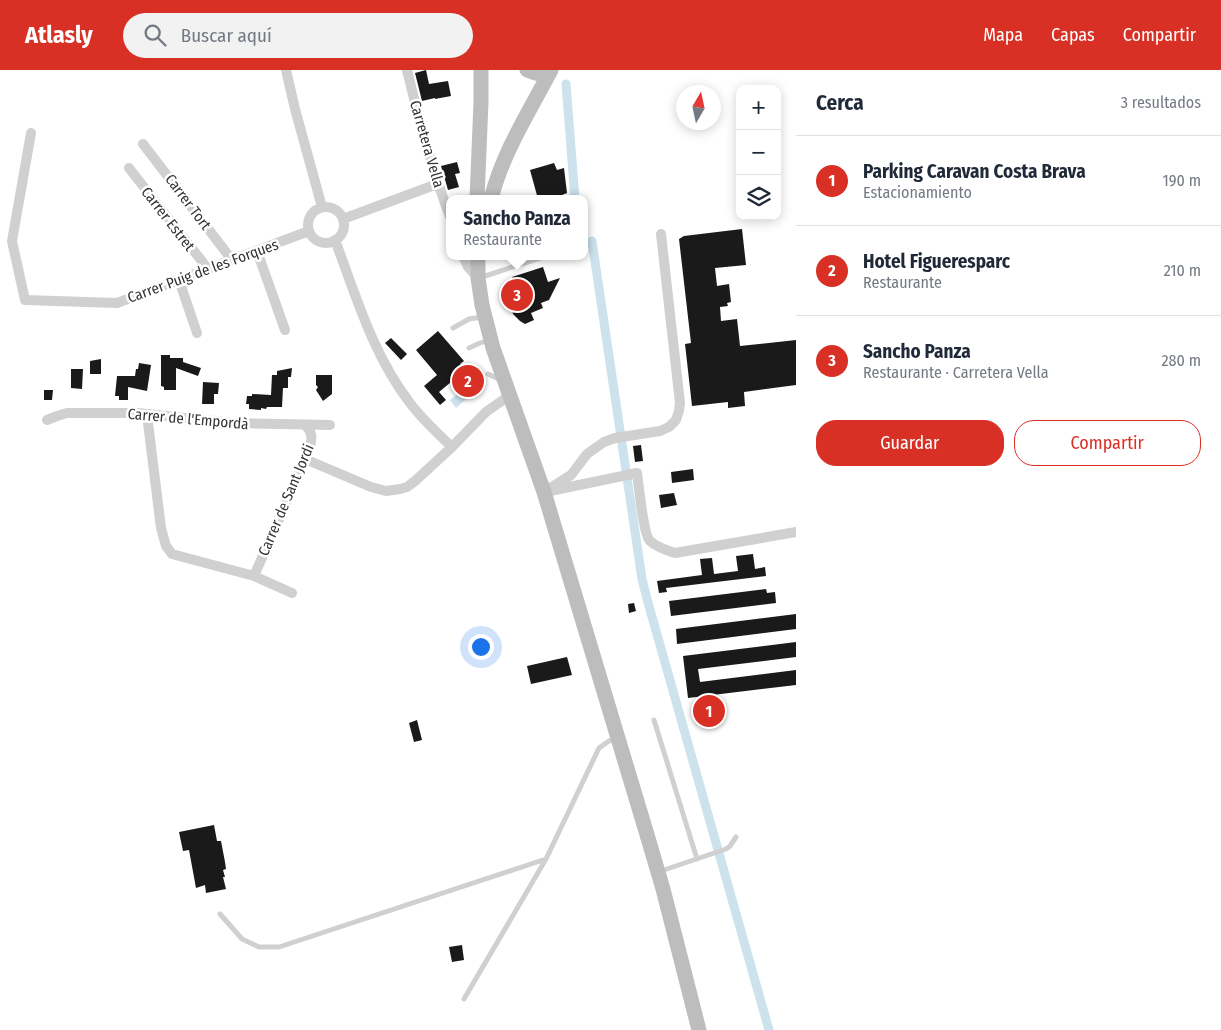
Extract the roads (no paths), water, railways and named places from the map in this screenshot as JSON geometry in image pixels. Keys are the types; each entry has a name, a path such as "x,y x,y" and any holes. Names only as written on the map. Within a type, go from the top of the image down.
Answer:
{"main road":[{"path":"477,195 481,70"},
{"path":"527,70 544,74 550,71"},
{"path":"492,195 501,166 550,71"},
{"path":"479,264 484,316 544,492 658,872 699,1030"}],"street":[{"path":"286,70 322,207"},
{"name":"Carretera Vella","path":"407,70 415,105 446,207"},
{"name":"Carrer Puig de les Forques","path":"30,133 12,241 25,300 117,303 310,231"},
{"name":"Carrer Tort","path":"143,144 232,260"},
{"name":"Carrer Estret","path":"128,168 208,269"},
{"path":"343,220 438,184"},
{"path":"322,207 328,207 337,211 343,220 343,231 340,236 330,242 318,240 313,236 308,225 312,214 322,207"},
{"path":"544,492 571,474 587,454 604,442 615,438 660,431 669,427 676,420 680,403 661,234"},
{"path":"335,240 380,356 410,404 452,447"},
{"path":"257,251 285,330"},
{"path":"465,260 468,268 479,264"},
{"path":"179,280 197,333"},
{"path":"305,459 371,487 386,491 407,487 498,402 507,388"},
{"name":"Carrer de l'Empordà","path":"47,420 67,413 148,414 232,423 330,425"},
{"path":"148,414 161,528 166,546 172,554 254,576 292,593"},
{"name":"Carrer de Sant Jordi","path":"254,576 310,448 311,432 305,425"},
{"path":"544,492 637,473 648,540 660,549 675,553 796,532"}],"lane":[{"path":"479,264 512,260"},
{"path":"453,328 469,319 484,316"},
{"path":"469,348 491,340"},
{"path":"488,374 507,388"},
{"path":"654,720 697,859"},
{"path":"464,999 546,859 599,748 609,741 618,738"},
{"path":"658,872 722,851 730,846 736,837"},
{"path":"220,914 242,939 259,946 278,946 546,859"}],"water":[{"path":"464,389 470,396 456,408 450,400"}],"waterway":[{"path":"566,84 575,195"},
{"path":"592,241 642,579 769,1030"}],"place":[{"name":"Sancho Panza","path":"517,295"},
{"name":"Hotel Figueresparc","path":"468,381"},
{"name":"Parking Caravan Costa Brava","path":"709,711"}]}
